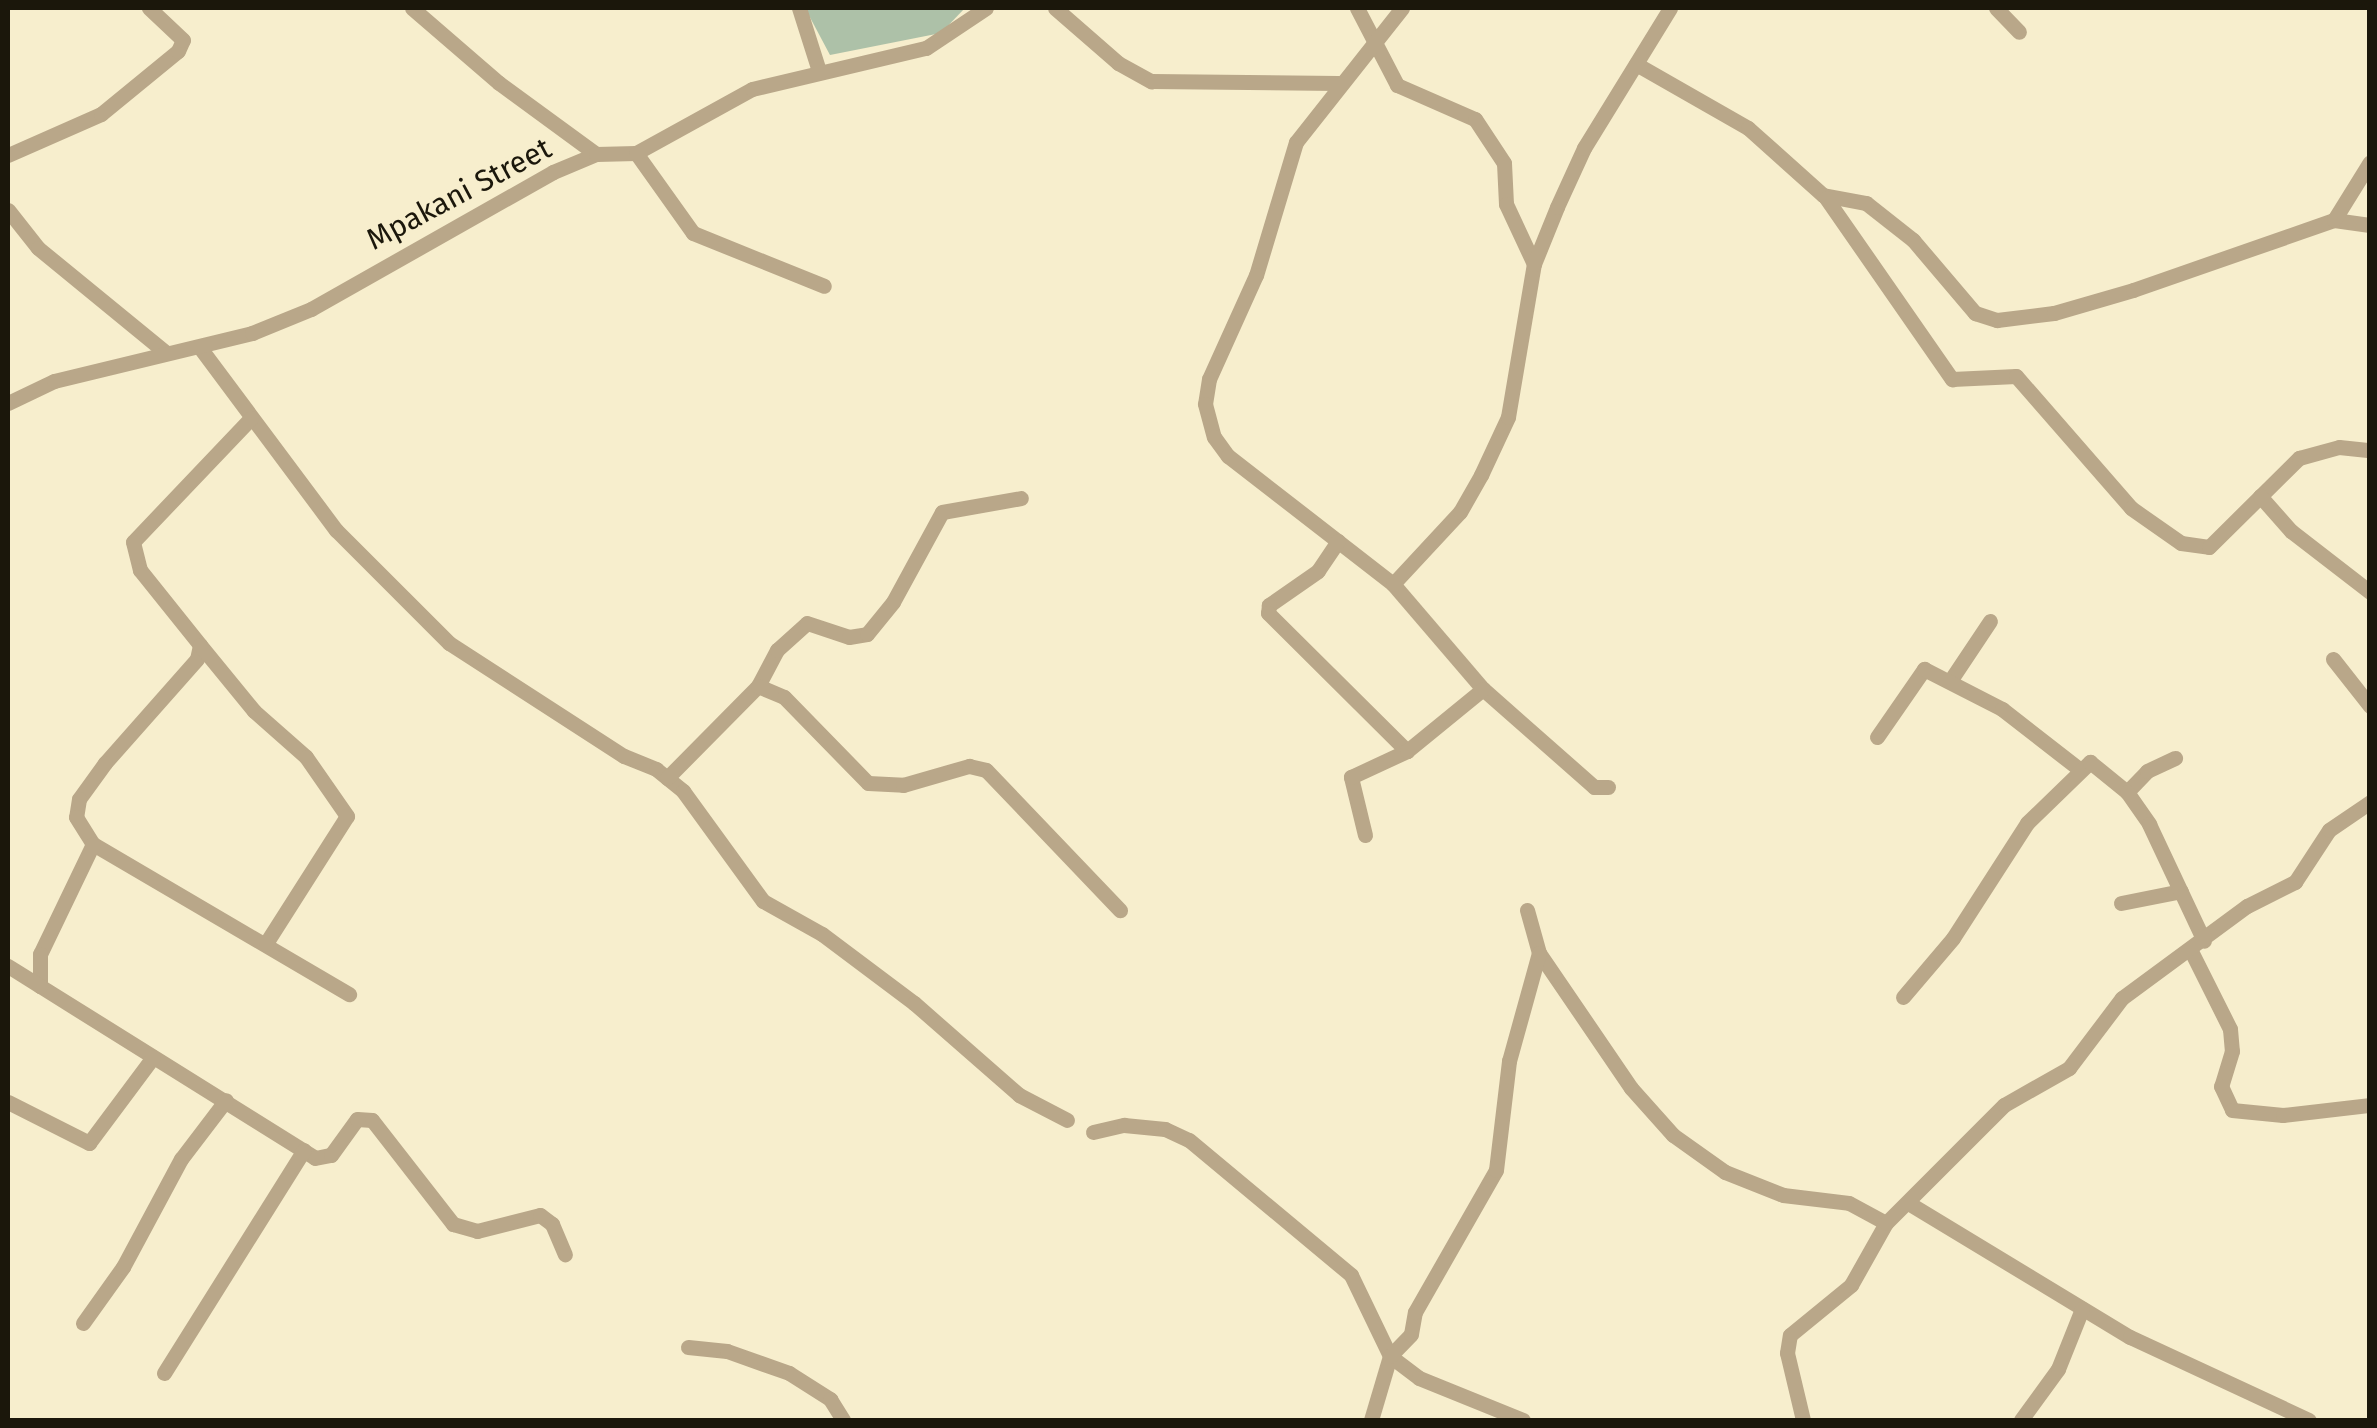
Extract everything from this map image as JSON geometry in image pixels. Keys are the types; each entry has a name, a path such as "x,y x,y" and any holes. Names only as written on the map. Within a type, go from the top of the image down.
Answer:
{"street":[{"path":"8,155 101,114 178,51 183,40 149,8"},
{"path":"412,8 511,94 596,154"},
{"path":"800,8 818,68"},
{"name":"Mpakani Street","path":"8,403 54,381 165,352 200,350 311,309 596,154 636,153 752,89 818,68 926,48 986,8"},
{"path":"1055,8 1118,63 1151,81 1338,82"},
{"path":"1357,8 1397,85 1475,119 1504,163 1506,204 1534,264"},
{"path":"1402,8 1338,82 1296,142 1256,275 1209,378 1205,404 1214,437 1228,456 1392,584 1482,688 1594,787 1608,787"},
{"path":"1392,584 1460,512 1508,418 1534,264 1584,148 1670,8"},
{"path":"1996,8 2019,32"},
{"path":"1636,64 1738,120 1824,195 1952,378 2016,376 2152,524 2202,550 2280,472 2319,449 2370,450"},
{"path":"636,153 694,233 824,286"},
{"path":"2334,220 2370,162"},
{"path":"1824,195 1866,202 1912,240 1975,313 1997,320 2054,313 2133,290 2334,220 2370,225"},
{"path":"8,210 38,248 165,352"},
{"path":"200,350 336,530 449,642 666,778 763,901 822,934 914,1003 1019,1095 1068,1120"},
{"path":"252,418 133,542 140,570 254,712 306,756 347,816 266,942"},
{"path":"2260,496 2290,530 2370,592"},
{"path":"666,778 758,686 777,650 807,623 849,637 867,634 893,602 942,512 1020,498"},
{"path":"1338,541 1318,571 1269,605 1268,612 1407,752"},
{"path":"1950,682 1990,621"},
{"path":"200,645 188,676 105,762 79,799 76,817 93,844 349,994"},
{"path":"2332,658 2370,706"},
{"path":"1877,737 1919,671 2002,709 2079,769"},
{"path":"758,686 784,697 868,784 904,785 969,766 986,770 1120,910"},
{"path":"1365,835 1351,777 1407,752 1482,688"},
{"path":"2127,792 2147,771 2175,758"},
{"path":"1903,997 1953,938 2027,823 2079,769 2097,763 2127,792 2167,855 2230,1030 2232,1051 2221,1086 2232,1110 2283,1115 2370,1105"},
{"path":"1803,1420 1787,1353 1790,1335 1851,1285 1886,1223 1910,1204 2004,1105 2070,1068 2122,998 2248,906 2295,882 2330,830 2370,802"},
{"path":"40,986 40,954 93,844"},
{"path":"2120,903 2181,891"},
{"path":"1528,910 1539,953 1632,1088 1674,1134 1725,1172 1783,1194 1848,1203 1886,1223"},
{"path":"1371,1420 1390,1356 1411,1334 1415,1312 1496,1170 1509,1061 1539,953"},
{"path":"10,968 40,954"},
{"path":"10,968 304,1150 326,1158 358,1119 372,1120 452,1224 477,1230 540,1214 552,1224 565,1254"},
{"path":"8,1102 89,1143 153,1057"},
{"path":"83,1323 123,1267 181,1159 226,1100"},
{"path":"1093,1132 1124,1124 1165,1129 1189,1140 1352,1275 1390,1356 1419,1378 1522,1420"},
{"path":"164,1372 304,1150"},
{"path":"1910,1204 2082,1309 2308,1420"},
{"path":"2021,1420 2058,1369 2082,1309"},
{"path":"688,1347 727,1351 789,1373 830,1399 844,1420"}],"green space":[{"path":"805,8 965,8 941,33 830,55"}]}
